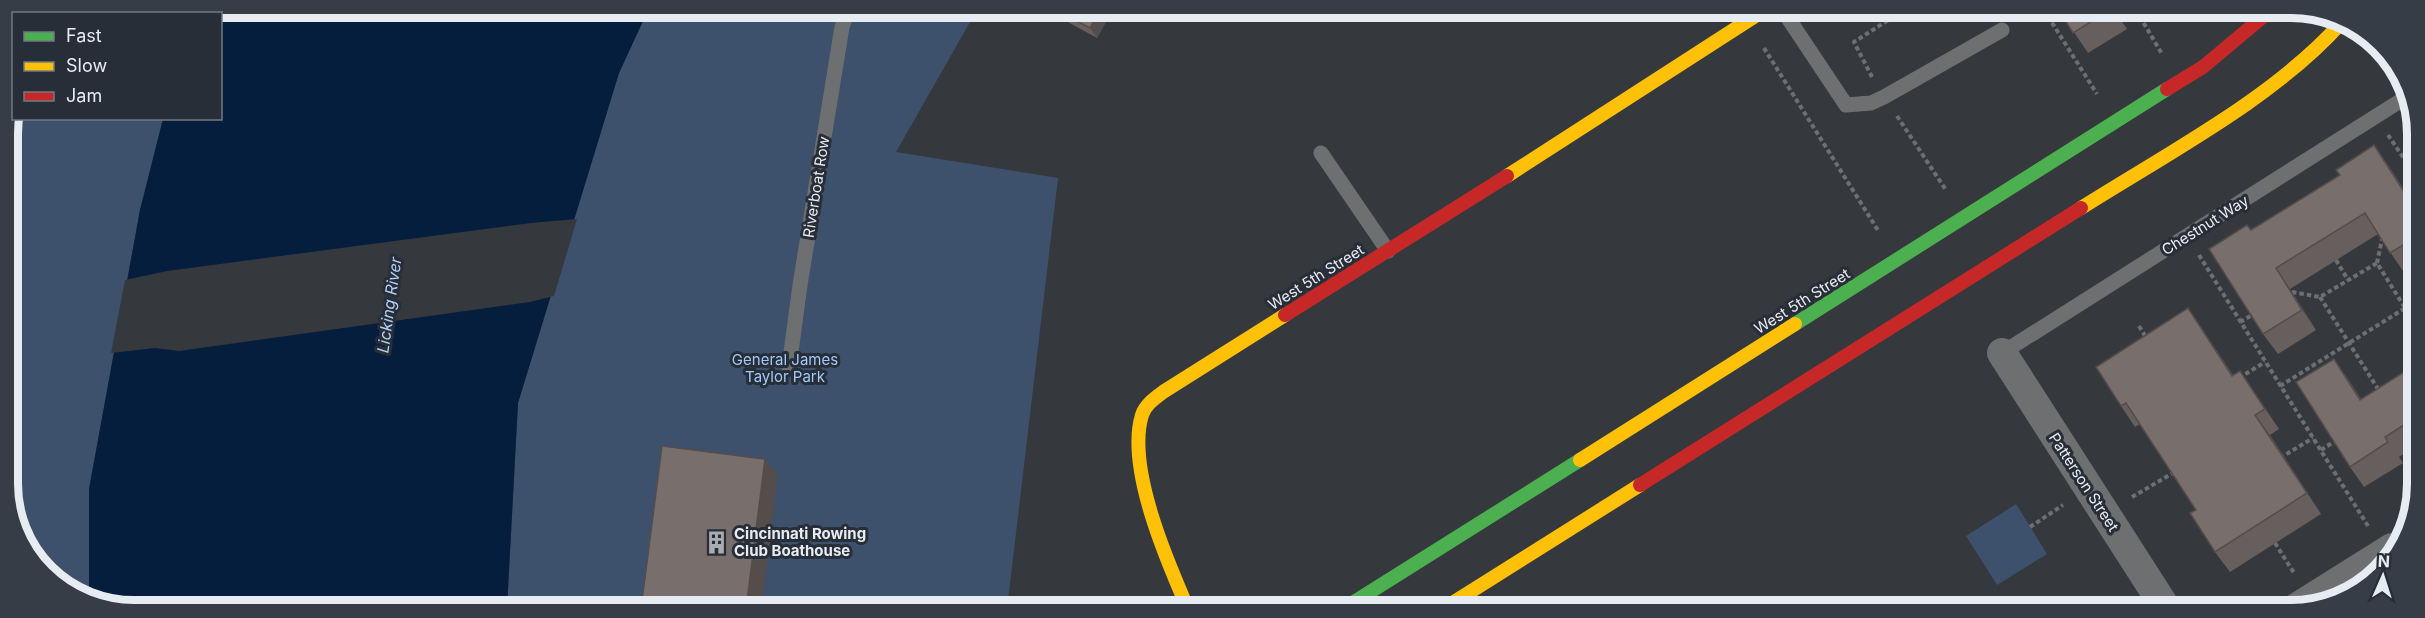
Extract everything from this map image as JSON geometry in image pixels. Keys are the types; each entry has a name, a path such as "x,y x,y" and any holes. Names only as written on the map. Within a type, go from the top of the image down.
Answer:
{"main road":[{"name":"West 5th Street","path":"1184,600 1163,552 1140,462 1141,415 1148,404 1179,381 1388,252 1754,18"},
{"name":"West 5th Street","path":"1357,600 2203,67 2261,18"},
{"path":"1457,600 2252,99 2323,43 2337,28"}],"street":[{"name":"Patterson Street","path":"2002,353 2161,600"},
{"path":"2307,599 2382,540"}],"lane":[{"name":"Riverboat Row","path":"789,368 820,159 845,18"},
{"path":"1788,18 1846,105 1870,103 1884,97 2002,30"},
{"name":"Chestnut Way","path":"2002,353 2402,100"},
{"path":"1321,153 1388,252"}],"path":[{"path":"1873,81 1854,42 1892,18"},
{"path":"2049,18 2097,94"},
{"path":"2051,21 2056,18"},
{"path":"2141,18 2163,54"},
{"path":"1748,22 1882,238"},
{"path":"1893,111 1947,190"},
{"path":"2401,154 2407,163"},
{"path":"2292,292 2320,297 2376,263 2382,238"},
{"path":"2196,250 2313,438 2382,540"},
{"path":"2336,260 2348,280"},
{"path":"2376,263 2407,311"},
{"path":"2320,297 2378,389 2376,399"},
{"path":"2280,386 2405,308"},
{"path":"2240,322 2252,315"},
{"path":"2139,326 2150,345"},
{"path":"2236,380 2265,362"},
{"path":"2378,389 2387,384"},
{"path":"2274,462 2313,438"},
{"path":"2321,450 2335,441"},
{"path":"2130,499 2173,473"},
{"path":"2030,527 2067,502"},
{"path":"2275,543 2298,578"}],"green space":[{"name":"General James Taylor Park","path":"644,18 972,18 896,152 1058,178 1008,600 507,600 518,403 619,73"},
{"path":"19,120 163,120 140,210 89,489 89,591 64,576 42,554 30,535 20,506 18,484"},
{"path":"2016,504 2047,554 1997,585 1966,536"}],"water":[{"name":"Licking River","path":"222,18 644,18 619,73 518,403 507,600 127,600 89,591 89,489 140,210 163,120 222,120"}],"pier":[{"path":"577,219 554,296 530,302 179,351 155,348 111,353 125,280 167,271 531,223"}],"building":[{"path":"1071,18 1095,18 1090,28"},
{"path":"2064,18 2097,18 2073,33"},
{"path":"2374,145 2407,197 2407,243 2390,253 2365,213 2276,268 2302,310 2263,334 2209,249 2247,225 2251,230 2340,175 2336,170"},
{"path":"2188,308 2232,376 2240,371 2265,409 2255,415 2307,493 2215,552 2190,513 2196,510 2126,403 2121,406 2096,367"},
{"path":"2334,359 2360,400 2407,370 2407,423 2385,437 2388,442 2350,467 2296,382"},
{"name":"Cincinnati Rowing Club Boathouse","path":"662,446 765,459 747,600 642,600"}],"traffic: fast":[{"path":"1795,324 2167,89"},
{"path":"1357,600 1580,460"}],"traffic: slow":[{"path":"1507,176 1752,18"},
{"path":"2081,208 2183,146 2252,100 2284,76 2336,28"},
{"path":"1184,600 1160,540 1144,487 1139,460 1139,436 1143,411 1163,392 1285,315"},
{"path":"1580,460 1795,324"},
{"path":"1457,600 1640,485"}],"traffic: jam":[{"path":"2167,89 2203,67 2261,18"},
{"path":"1285,315 1507,176"},
{"path":"1640,485 2081,208"}],"place":[{"name":"Cincinnati Rowing Club Boathouse","path":"716,542"}]}
